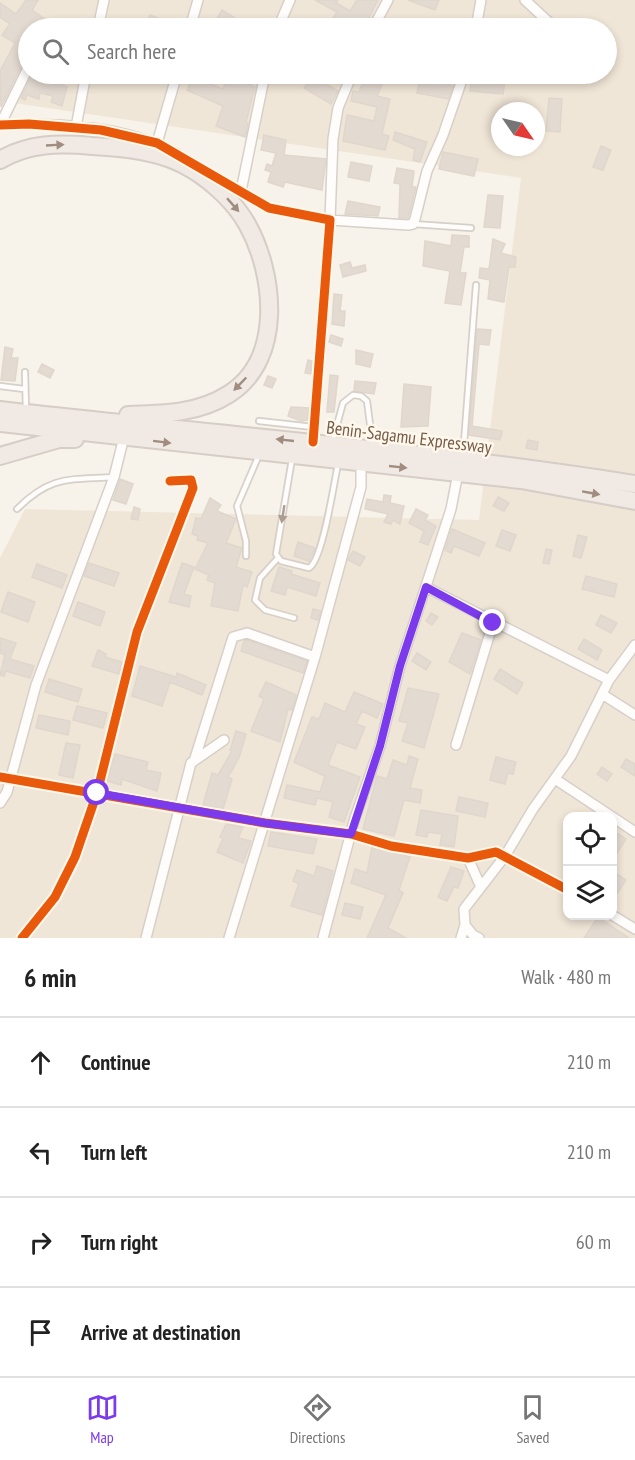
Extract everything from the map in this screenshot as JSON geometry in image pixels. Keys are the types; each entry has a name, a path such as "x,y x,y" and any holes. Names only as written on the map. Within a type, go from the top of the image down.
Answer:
{"highway":[{"path":"0,160 31,146 68,144 131,149 172,160 192,169 232,203 247,224 266,272 269,295 266,339 249,374 228,395 178,413 66,418"},
{"name":"Benin-Sagamu Expressway","path":"0,410 66,418 313,434 332,445 373,450 461,467 635,484"},
{"path":"0,423 339,461 461,467 635,501"},
{"path":"0,456 59,439 124,437"}],"street":[{"path":"100,18 104,0"},
{"path":"193,18 198,0"},
{"path":"282,18 290,0"},
{"path":"378,18 388,0"},
{"path":"478,18 481,0"},
{"path":"525,0 544,18"},
{"path":"20,84 0,125 76,127 101,130 156,143 269,208 330,220 413,224 427,171 443,135 461,84"},
{"path":"76,127 84,84"},
{"path":"156,143 174,84"},
{"path":"241,191 263,84"},
{"path":"313,434 330,220 333,138 338,108 348,84"},
{"path":"0,803 10,779 36,685 114,477 124,437"},
{"path":"229,938 315,657 361,487 361,463"},
{"path":"323,938 351,834 380,746 400,666 451,509 461,467"},
{"path":"22,938 58,891 75,857 97,793 136,632 194,488 191,480 170,481"},
{"path":"426,587 609,680"},
{"path":"456,745 493,623"},
{"path":"146,938 181,809 189,769 195,758 232,637 247,633 315,657"},
{"path":"461,938 465,925 464,909 480,885 505,856 533,809 555,779 577,745 609,680 635,645"},
{"path":"602,694 635,715"},
{"path":"195,758 224,740"},
{"path":"0,777 265,823 351,834 391,846 468,858 496,852 563,888"},
{"path":"555,779 635,832"},
{"path":"468,858 480,885"},
{"path":"465,925 473,935 479,938"}],"lane":[{"path":"413,224 471,228"},
{"path":"461,467 476,285"},
{"path":"25,372 26,413"},
{"path":"0,386 24,389"},
{"path":"332,445 343,403 353,395 361,396 367,401 373,450"},
{"path":"259,421 313,434"},
{"path":"246,556 246,542 237,506 261,453"},
{"path":"278,558 276,554 292,456"},
{"path":"278,558 309,568 315,563 339,461"},
{"path":"17,510 36,491 52,483 69,479 114,477"},
{"path":"278,558 260,578 255,600 265,610 294,618"}],"shaded area":[{"path":"0,0 635,0 635,938 0,938 0,558 25,509 479,520 521,178 0,101"}],"building":[{"path":"26,0 38,0 32,10 43,18 18,18 18,72 1,107 0,71 15,43 2,35 10,24 0,17 0,3 16,14"},
{"path":"315,0 338,0 336,3 350,11 357,0 378,0 369,18 333,18 337,12"},
{"path":"408,0 439,0 435,10"},
{"path":"222,10 235,18 217,18"},
{"path":"28,84 61,84 67,87 62,106 51,102 53,96 40,93 39,99 27,95 25,100 21,98"},
{"path":"190,84 210,84 223,89 225,84 248,84 255,87 246,122 248,123 245,137 216,126 223,106 187,90"},
{"path":"307,84 326,84 338,91 331,104 304,88"},
{"path":"362,84 382,84 377,96 390,99 382,134 389,136 385,150 343,141 347,115 374,121 377,107 351,101 353,91 359,92"},
{"path":"419,84 450,84 453,86 448,99 417,93"},
{"path":"471,84 504,84 503,94 470,91"},
{"path":"549,98 562,99 560,132 546,131"},
{"path":"395,132 427,142 420,162 413,160 415,149 393,140"},
{"path":"264,135 286,140 284,155 326,159 322,190 285,182 283,187 268,182 271,172 265,170 267,164 272,166 276,153 261,150"},
{"path":"601,146 611,150 603,170 593,167"},
{"path":"443,152 478,159 474,176 439,169"},
{"path":"351,162 372,166 369,181 348,177"},
{"path":"397,168 414,171 412,187 416,187 408,218 399,218 400,184 394,183"},
{"path":"488,195 503,196 500,228 484,227"},
{"path":"348,201 380,207 378,216 345,214"},
{"path":"452,235 469,236 469,247 464,247 460,273 466,273 461,305 445,303 450,271 423,266 425,241 451,246"},
{"path":"493,239 505,244 501,253 516,257 515,267 509,267 504,302 488,299 490,280 479,278 480,268 489,269"},
{"path":"350,262 352,268 365,265 366,271 343,277 340,265"},
{"path":"334,294 342,295 340,311 345,311 344,326 332,324"},
{"path":"477,329 491,330 489,345 479,344 472,426 502,431 500,440 469,435"},
{"path":"331,335 343,339 341,346 329,342"},
{"path":"5,347 13,349 11,358 18,358 15,381 1,380"},
{"path":"356,350 373,354 370,367 356,364"},
{"path":"308,360 312,361 311,374 305,373"},
{"path":"42,364 54,370 50,378 38,372"},
{"path":"330,375 338,376 334,412 327,412"},
{"path":"268,376 276,379 272,388 264,385"},
{"path":"355,381 376,383 374,394 354,391"},
{"path":"404,384 431,387 428,426 401,427"},
{"path":"291,407 309,408 308,420 301,421 288,416"},
{"path":"528,440 538,442 537,450 526,448"},
{"path":"120,479 133,484 126,504 113,500"},
{"path":"384,495 391,496 390,503 404,506 400,524 393,520 391,524 384,522 388,514 365,509 367,499 383,502"},
{"path":"498,497 509,503 504,511 493,506"},
{"path":"210,498 221,505 217,511 236,519 226,543 242,548 236,567 252,572 247,587 243,585 238,611 211,606 215,583 207,580 209,575 195,569 208,543 197,540 198,536 192,534 196,518 201,519"},
{"path":"134,507 140,509 138,520 131,519"},
{"path":"416,509 428,515 425,520 436,526 428,545 420,542 424,531 409,523"},
{"path":"452,529 485,543 479,556 454,546 451,553 445,550"},
{"path":"502,530 516,535 510,551 496,546"},
{"path":"578,535 587,537 581,558 573,556"},
{"path":"298,542 315,548 309,561 294,556"},
{"path":"546,549 552,550 549,564 543,563"},
{"path":"353,551 365,557 360,566 348,560"},
{"path":"89,563 119,573 114,586 84,576"},
{"path":"182,563 194,567 184,594 191,596 189,607 169,602"},
{"path":"37,564 67,575 62,588 32,577"},
{"path":"279,567 292,571 291,574 320,583 316,596 287,587 285,595 271,591"},
{"path":"586,576 617,584 614,597 582,589"},
{"path":"8,592 35,602 28,622 1,612"},
{"path":"78,602 105,612 100,626 73,616"},
{"path":"313,609 321,611 318,620 311,618"},
{"path":"431,613 438,617 432,625 426,621"},
{"path":"601,615 617,623 611,633 596,625"},
{"path":"462,633 481,640 470,674 449,662"},
{"path":"0,638 16,643 10,659 34,666 30,678 6,671 4,676 0,675 5,655 0,653"},
{"path":"584,639 602,650 597,660 578,649"},
{"path":"247,640 307,661 303,673 241,651 244,641"},
{"path":"98,650 106,654 105,657 122,662 119,674 92,666"},
{"path":"417,653 431,662 426,670 412,661"},
{"path":"140,666 176,677 177,673 206,685 202,695 170,682 162,706 132,696"},
{"path":"500,669 523,683 517,694 494,679"},
{"path":"49,679 82,689 78,702 45,692"},
{"path":"266,682 296,695 292,710 288,709 280,742 251,731 264,699 259,696"},
{"path":"408,688 439,694 424,748 402,741 408,723 399,721"},
{"path":"354,692 383,704 377,718 362,711 356,724 365,727 356,749 337,742 328,765 360,777 344,822 329,817 333,802 317,798 315,805 284,798 287,785 320,792 325,776 294,762 312,717 319,719 325,703 345,712"},
{"path":"77,706 107,713 103,728 73,720"},
{"path":"39,715 70,721 68,735 36,728"},
{"path":"236,731 246,734 239,758 228,777 232,779 223,809 203,805 212,773 218,775 232,751 230,750"},
{"path":"66,743 80,745 73,778 59,775"},
{"path":"115,754 148,762 146,770 161,773 157,791 122,779 121,785 107,781"},
{"path":"409,756 418,759 410,788 422,790 420,803 404,800 394,836 363,829 377,776 387,779 393,760 407,765"},
{"path":"496,757 516,762 513,774 508,773 505,784 490,780"},
{"path":"626,759 635,764 635,776 621,767"},
{"path":"602,767 612,774 607,781 597,774"},
{"path":"459,797 488,803 485,817 456,811"},
{"path":"421,810 458,816 454,847 440,845 442,834 428,832 427,837 416,835"},
{"path":"226,824 243,827 238,838 251,841 243,863 217,852"},
{"path":"271,832 317,839 313,854 268,846"},
{"path":"617,833 626,839 617,853"},
{"path":"372,847 410,857 399,890 403,893 388,928 406,938 367,938 386,895 351,883 355,869 367,873"},
{"path":"317,866 333,871 322,915 291,906 298,886 298,883 293,881 297,870 314,876"},
{"path":"451,867 464,871 458,888 454,887 447,901 438,897"},
{"path":"617,874 626,880 617,894"},
{"path":"345,903 363,907 360,919 342,915"},
{"path":"596,920 602,920 629,938 584,938"}],"cycle path":[{"path":"0,125 29,124 101,130 157,143 269,208 330,220 313,442"},
{"path":"22,938 55,897 75,857 97,793 137,632 193,488 191,480 170,481"},
{"path":"0,777 265,823 351,834 391,846 468,858 496,852 563,887"}],"route":[{"path":"97,793 265,823 351,834 380,746 400,666 426,587 493,623"}]}
